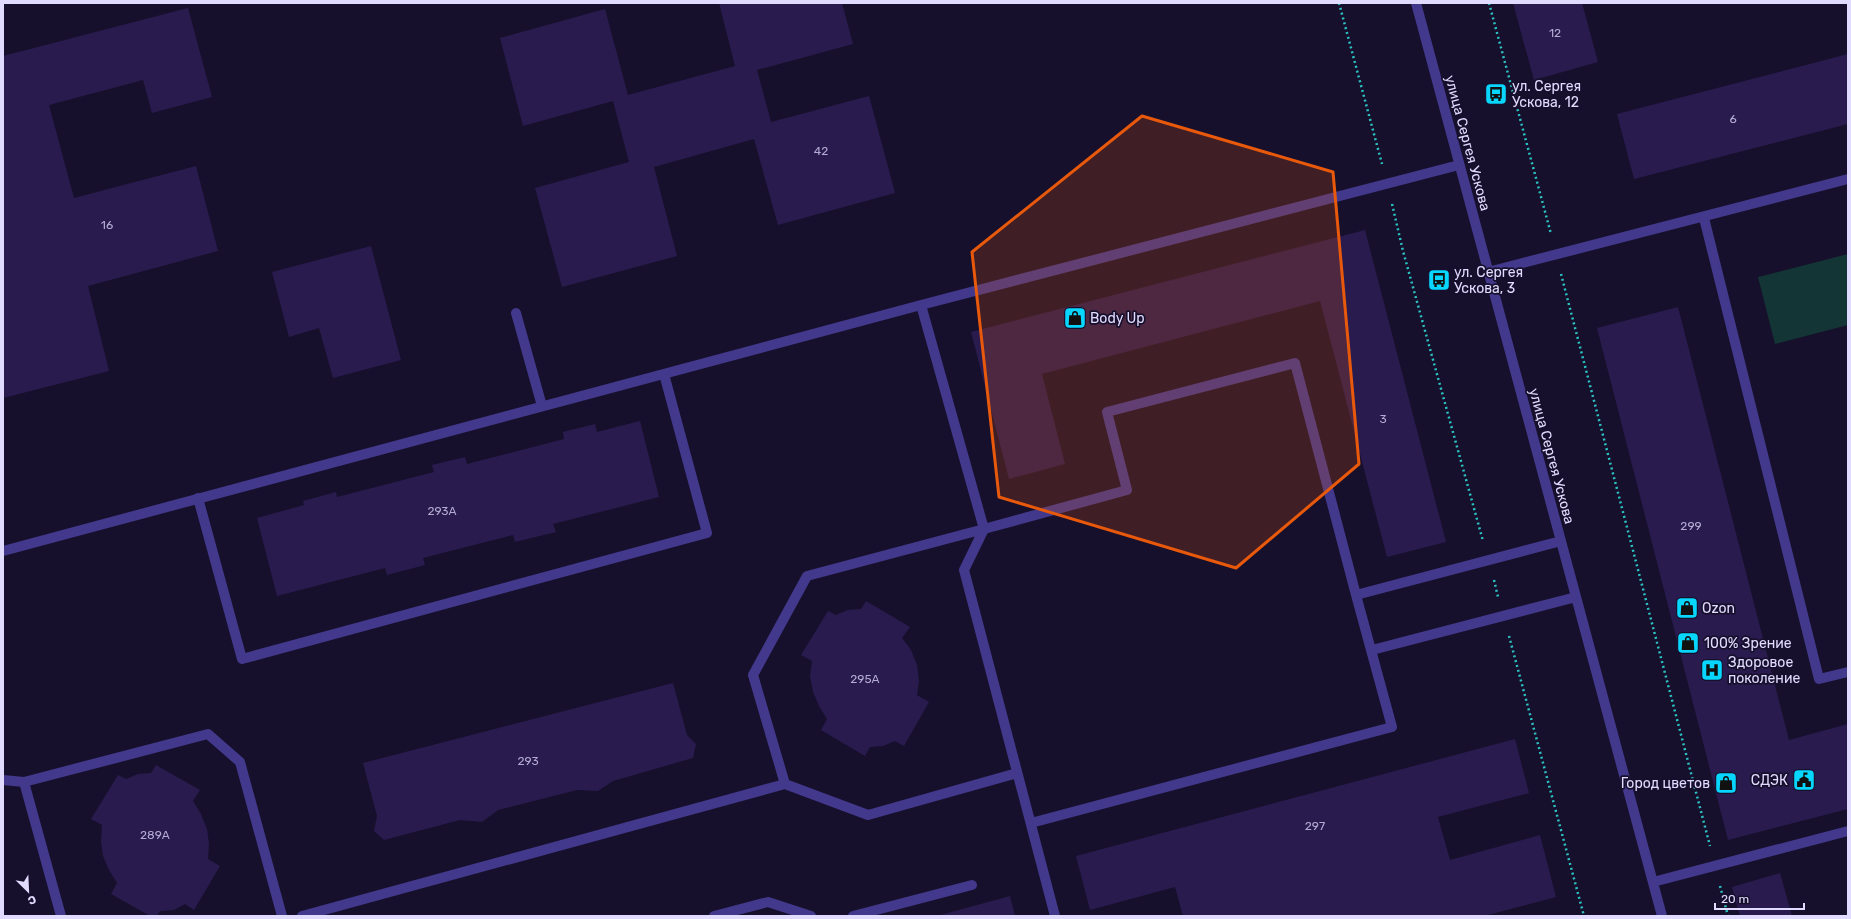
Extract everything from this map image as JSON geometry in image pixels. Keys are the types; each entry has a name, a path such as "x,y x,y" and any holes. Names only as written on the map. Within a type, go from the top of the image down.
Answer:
{"street":[{"name":"улица Сергея Ускова","path":"1416,3 1662,916"},
{"path":"3,551 921,305 1459,165"},
{"path":"1488,272 1704,218 1848,179"},
{"path":"1704,218 1819,679 1848,672"},
{"path":"921,305 984,529 964,570 1055,916"},
{"path":"516,312 542,406"},
{"path":"785,784 753,675 808,576 1127,490 1107,412 1295,363 1392,727 1031,824"},
{"path":"198,498 242,659 707,533 664,374"},
{"path":"1356,595 1561,540"},
{"path":"1372,650 1576,597"},
{"path":"3,780 24,782 208,734 240,762 282,916"},
{"path":"302,916 785,784 868,815 1017,774"},
{"path":"24,782 61,916"},
{"path":"1653,882 1848,831"},
{"path":"853,916 972,885"},
{"path":"714,916 768,902 811,916"}],"path":[{"path":"1339,3 1387,184"},
{"path":"1489,3 1556,254 1728,916"}],"highlighted area":[{"path":"1142,116 1333,172 1359,464 1236,568 999,497 972,252"}],"green space":[{"path":"1848,254 1848,325 1775,344 1758,277"}],"building":[{"path":"719,3 842,3 853,44 757,70 771,122 869,96 895,193 778,225 754,139 654,167 677,256 562,287 535,188 629,162 613,101 523,126 500,38 605,9 628,95 735,66"},
{"path":"1513,3 1582,3 1598,62 1534,80"},
{"path":"188,8 212,97 152,113 143,80 49,105 74,198 196,166 218,251 88,286 109,371 3,398 3,56"},
{"path":"1848,54 1848,124 1634,179 1617,114"},
{"path":"1365,230 1446,542 1387,557 1320,301 1042,374 1065,464 1009,479 971,332"},
{"path":"371,246 401,360 333,378 319,328 289,337 272,272"},
{"path":"1678,307 1789,740 1848,724 1848,809 1728,840 1597,328"},
{"path":"640,421 659,497 553,524 556,532 515,542 513,535 423,558 425,565 387,575 385,568 277,596 257,518 304,505 303,501 336,492 337,497 434,472 432,465 465,457 467,464 564,439 563,432 595,424 597,432"},
{"path":"866,601 910,627 902,638 911,650 917,665 919,681 917,695 929,702 904,746 895,741 883,746 870,747 865,756 821,730 827,719 813,692 810,676 812,661 801,655 828,611 836,615 848,610 861,609"},
{"path":"673,683 687,735 696,744 693,758 613,781 598,791 577,790 498,810 482,822 460,820 384,840 374,831 377,816 363,763"},
{"path":"1515,739 1529,793 1438,817 1450,860 1540,835 1556,897 1484,916 1183,916 1175,887 1090,910 1076,856"},
{"path":"156,765 200,790 193,801 201,814 207,829 209,844 208,859 220,866 194,910 185,904 174,910 160,911 157,916 150,916 111,894 117,883 103,856 101,841 102,825 91,819 118,775 126,779 138,774 151,773"},
{"path":"1780,873 1792,916 1740,916 1732,887"},
{"path":"1010,896 1015,916 937,916"}],"place":[{"name":"ул. Сергея Ускова, 12","path":"1496,94"},
{"name":"ул. Сергея Ускова, 3","path":"1439,280"},
{"name":"Body Up","path":"1075,318"},
{"name":"Ozon","path":"1687,608"},
{"name":"100% Зрение","path":"1688,643"},
{"name":"Здоровое поколение","path":"1712,670"},
{"name":"СДЭК","path":"1804,780"},
{"name":"Город цветов","path":"1726,783"}]}
